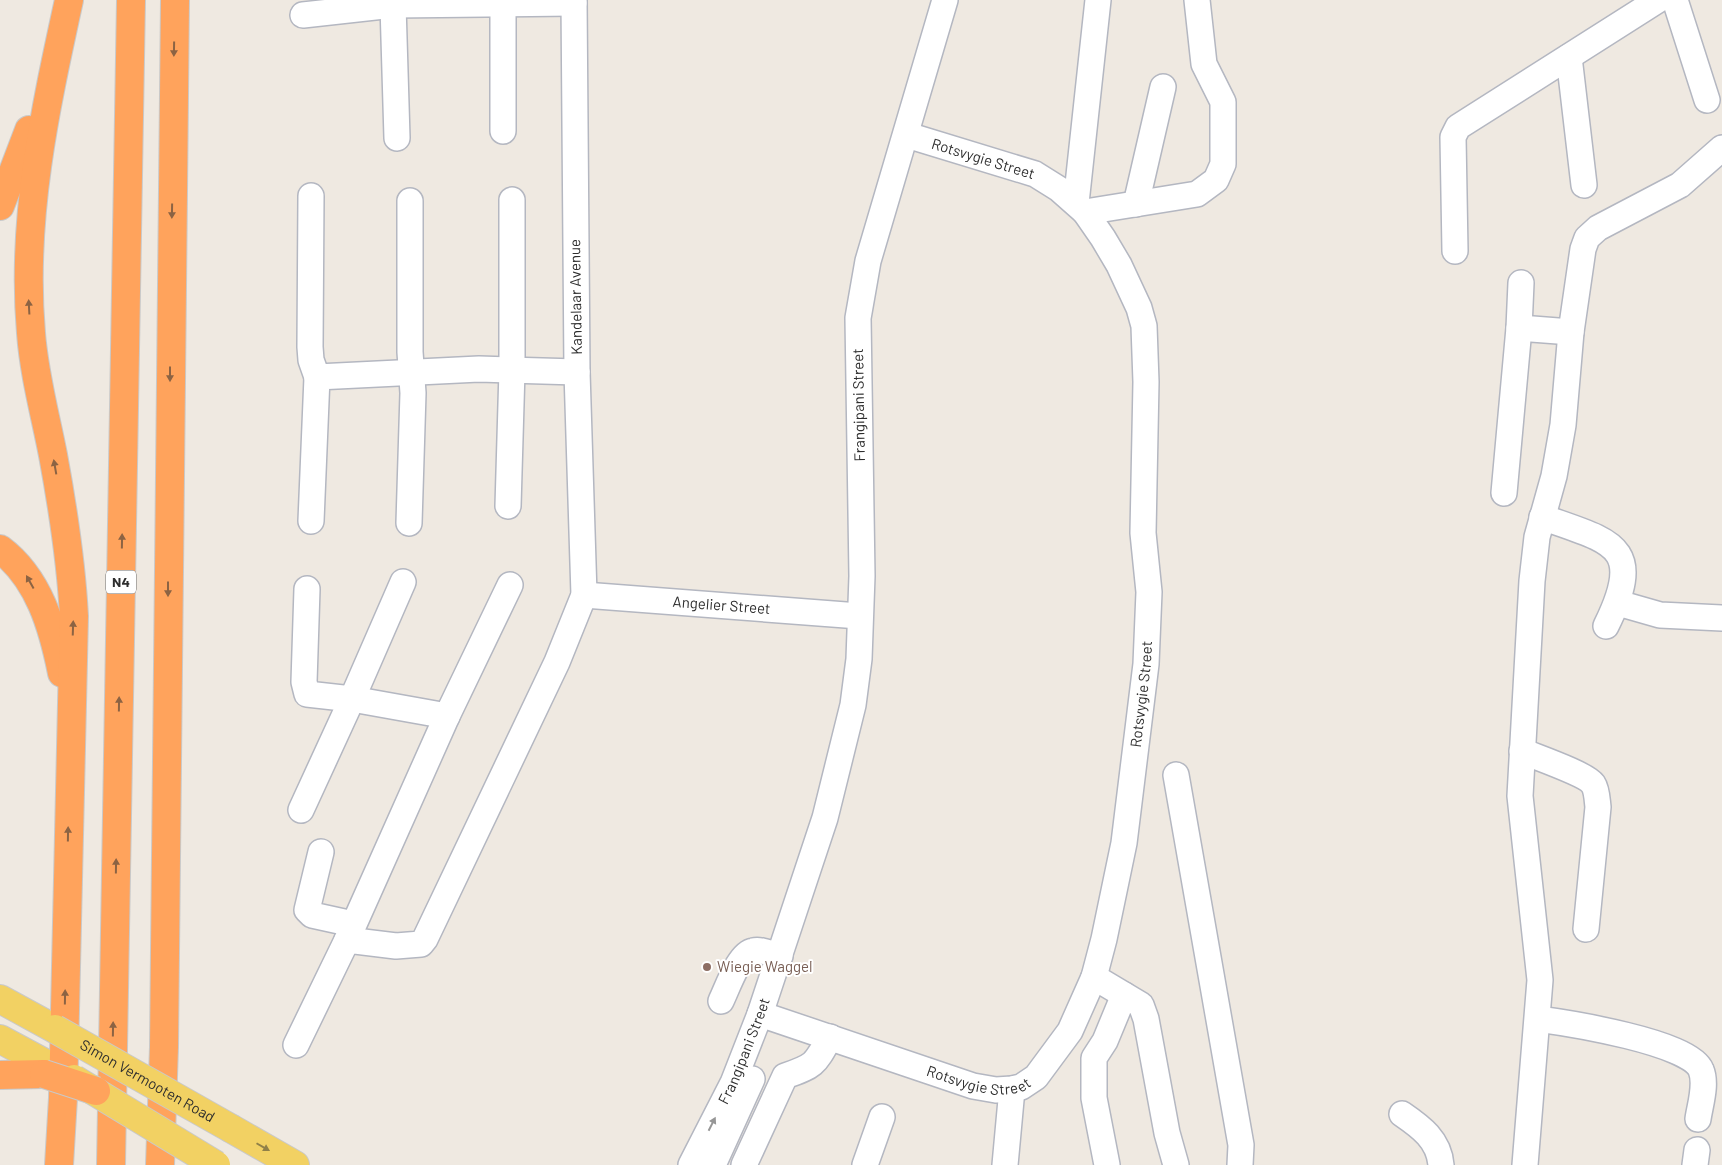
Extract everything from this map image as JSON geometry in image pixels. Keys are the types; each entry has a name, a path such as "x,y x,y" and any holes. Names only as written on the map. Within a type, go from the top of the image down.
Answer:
{"highway":[{"path":"59,1165 63,1098 70,712 74,616 71,573 62,510 36,370 29,292 31,209 36,163 69,0"},
{"name":"N4","path":"111,1165 131,0"},
{"path":"160,1165 164,1047 175,0"},
{"path":"0,206 22,151 60,40"},
{"path":"0,549 27,576 46,613 59,658 70,712"},
{"path":"164,1047 174,1165"},
{"path":"0,1075 49,1071 96,1092"},
{"path":"63,1098 66,1165"}],"main road":[{"name":"Simon Vermooten Road","path":"0,999 294,1165"},
{"path":"0,1039 49,1071"},
{"path":"96,1092 216,1165"}],"street":[{"name":"Frangipani Street","path":"713,1165 738,1114 768,1016 780,956 825,818 856,687 862,529 858,318 868,261 907,135 945,0"},
{"path":"1098,0 1080,207 1136,204 1196,194 1216,180 1224,164 1223,102 1204,64 1197,0"},
{"path":"1455,251 1453,137 1456,131 1474,115 1658,0"},
{"path":"1675,0 1707,100"},
{"path":"303,15 385,4 574,2"},
{"name":"Kandelaar Avenue","path":"574,2 577,372 584,595"},
{"path":"498,3 503,130"},
{"path":"385,4 397,138"},
{"path":"1569,57 1584,185"},
{"path":"1136,204 1163,87"},
{"name":"Rotsvygie Street","path":"768,1016 973,1086 996,1090 1021,1087 1036,1077 1070,1031 1094,977 1124,843 1146,664 1148,592 1144,533 1146,382 1144,326 1139,308 1119,265 1080,207 1060,189 1035,174 907,135"},
{"path":"1525,1165 1538,1019 1539,959 1520,796 1532,581 1542,516 1563,425 1578,274 1587,238 1608,222 1680,185 1722,148"},
{"path":"311,196 310,347 311,360 317,377 311,521"},
{"path":"508,506 512,370 512,200"},
{"path":"409,523 413,393 409,278 410,201"},
{"path":"1504,493 1519,328 1521,283"},
{"path":"1519,328 1571,332"},
{"path":"317,377 479,369 577,372"},
{"path":"1542,516 1585,532 1618,551 1624,572 1618,602 1606,626"},
{"path":"301,810 403,582"},
{"path":"296,1045 350,932 447,716 510,585"},
{"path":"307,589 305,691 307,694 316,697 352,699 447,716"},
{"path":"321,852 307,910 312,915 350,932 409,947 421,944 557,662 584,595"},
{"name":"Angelier Street","path":"584,595 859,616"},
{"path":"1618,602 1660,615 1722,618"},
{"path":"1522,751 1592,782 1595,788 1598,807 1586,929"},
{"path":"1176,775 1241,1145 1240,1165"},
{"name":"Frangipani Street","path":"691,1165 768,1016 806,929 823,854 825,818"},
{"path":"721,1001 740,960 749,951 760,951 780,956"},
{"path":"1094,977 1141,1005 1146,1019 1167,1133 1176,1165"},
{"path":"1107,1165 1094,1098 1094,1058 1105,1041 1124,995"},
{"path":"1538,1019 1644,1040 1688,1056 1701,1070 1702,1081 1698,1119"},
{"path":"744,1165 785,1076 807,1069 815,1063 830,1037"},
{"path":"1005,1165 1012,1089"},
{"path":"1402,1114 1421,1126 1435,1142 1441,1165"},
{"path":"865,1165 882,1117"}],"place":[{"name":"Wiegie Waggel","path":"707,967"}]}
